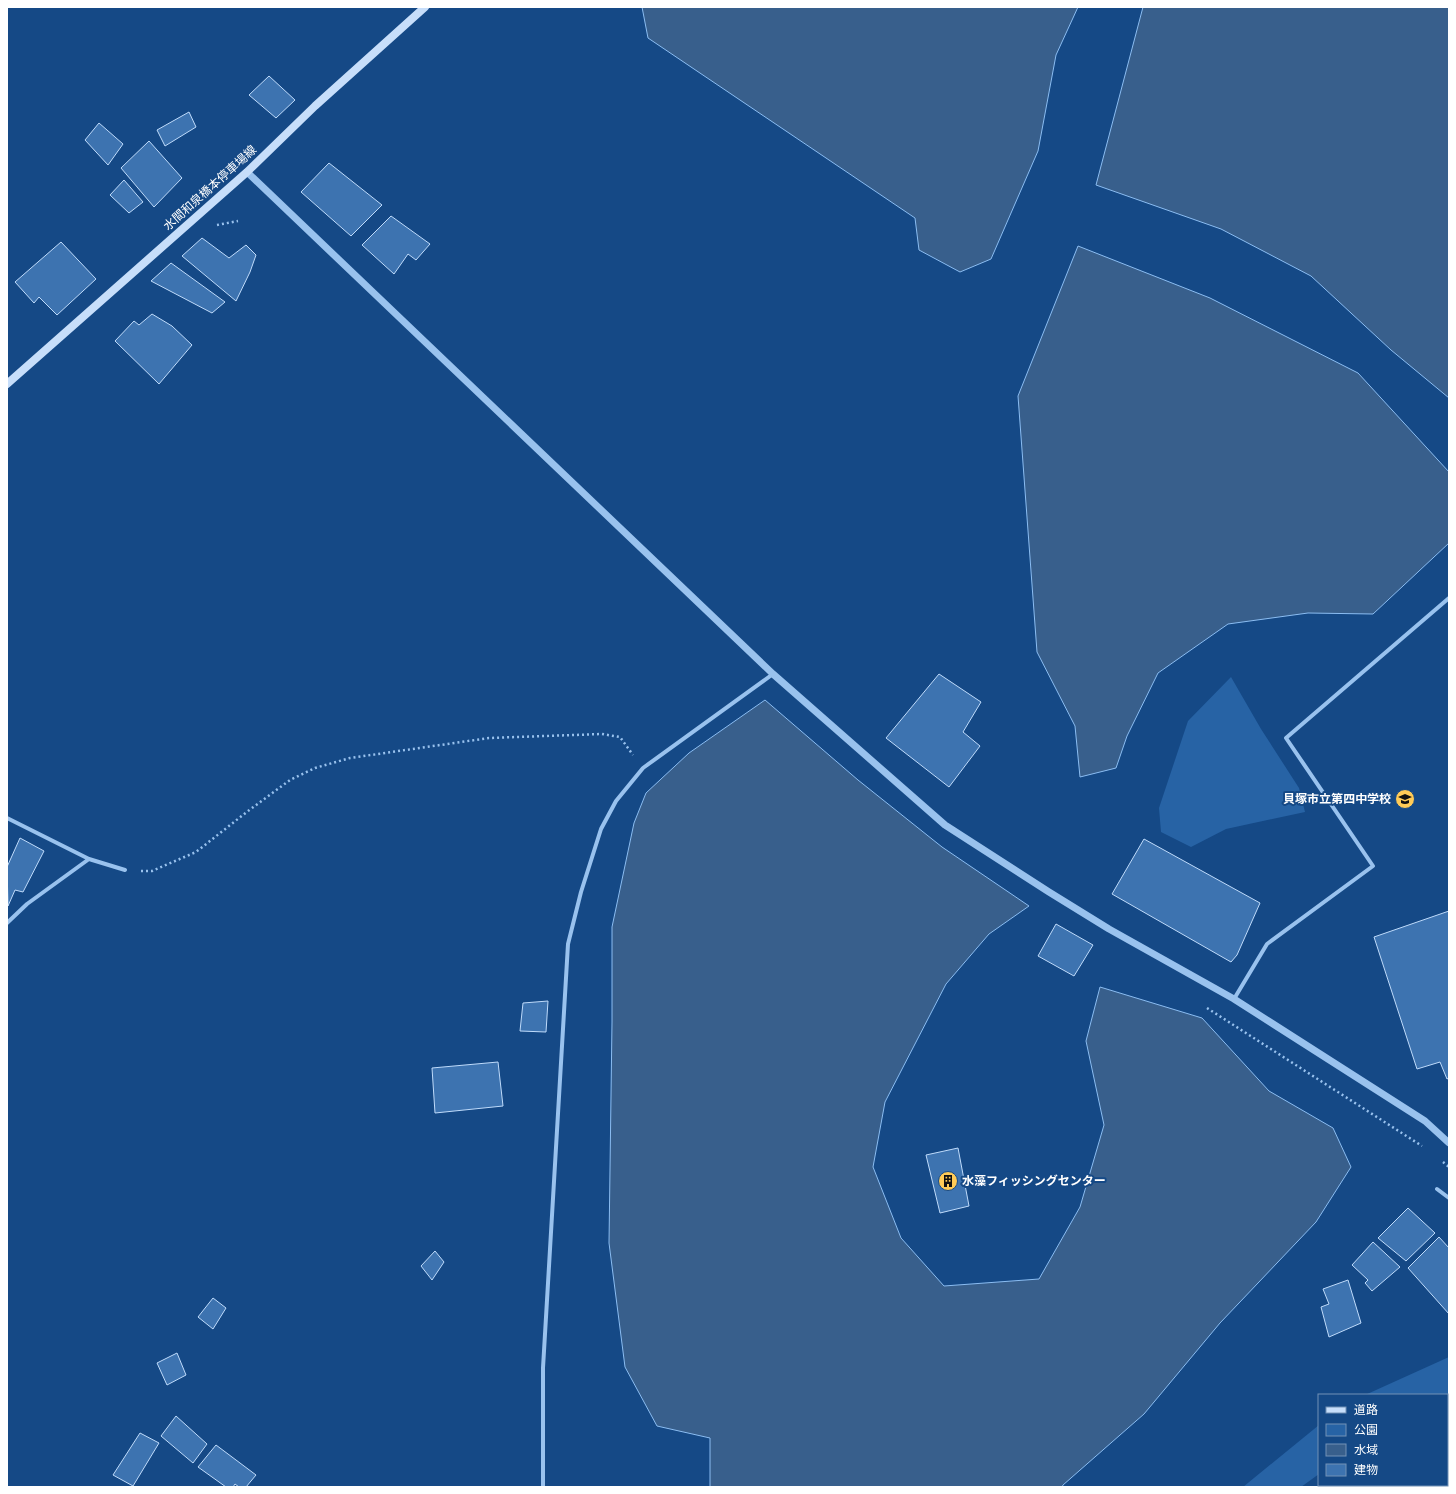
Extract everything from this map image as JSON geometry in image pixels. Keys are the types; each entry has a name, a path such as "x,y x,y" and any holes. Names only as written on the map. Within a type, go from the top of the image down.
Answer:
{"main road":[{"name":"水間和泉橋本停車場線","path":"7,384 247,172 315,106 425,7"}],"street":[{"path":"247,172 773,674 945,825 1109,929 1234,999 1425,1122 1449,1143"},
{"path":"1234,999 1267,944 1373,866 1286,738 1449,598"},
{"path":"544,1487 543,1368 568,944 581,892 601,829 616,801 643,768 773,674"},
{"path":"7,818 89,859 125,870"},
{"path":"7,923 27,904 89,859"},
{"path":"1438,1189 1449,1198"}],"path":[{"path":"125,870 152,871 196,852 290,780 315,768 350,758 489,738 602,734 620,737 643,768"}],"green space":[{"path":"1231,677 1261,729 1299,788 1305,812 1226,829 1191,847 1161,832 1159,808 1188,721"},
{"path":"1449,1357 1448,1420 1448,1394 1367,1394"},
{"path":"1318,1426 1318,1475 1301,1487 1243,1487"}],"water":[{"path":"642,7 1078,7 1056,55 1038,151 991,259 960,272 919,250 915,218 648,38"},
{"path":"1143,7 1449,7 1449,398 1391,350 1311,276 1221,229 1096,185"},
{"path":"1078,246 1210,298 1358,373 1449,472 1449,543 1373,614 1308,613 1228,624 1158,673 1127,736 1116,768 1080,777 1075,726 1037,652 1018,396"},
{"path":"765,700 858,780 942,847 1029,906 989,934 946,984 885,1102 873,1167 901,1238 944,1286 1039,1279 1080,1207 1104,1125 1086,1041 1100,987 1202,1018 1269,1091 1333,1128 1351,1167 1316,1222 1220,1323 1144,1414 1062,1487 710,1487 710,1438 657,1426 625,1367 609,1243 612,927 634,823 646,793 689,753"},
{"path":"1449,1465 1449,1487 1349,1487 1448,1486"}],"building":[{"path":"269,76 295,100 276,118 249,95"},
{"path":"189,112 196,127 165,146 157,130"},
{"path":"99,123 123,144 108,165 85,140"},
{"path":"149,141 182,178 154,207 121,168"},
{"path":"329,163 382,205 351,236 301,192"},
{"path":"124,180 143,202 129,213 110,195"},
{"path":"391,216 430,244 416,260 408,254 394,274 362,245"},
{"path":"202,238 229,258 246,245 256,255 250,272 236,301 182,256"},
{"path":"61,242 96,279 57,315 39,297 34,303 15,282"},
{"path":"171,263 225,302 212,313 151,281"},
{"path":"152,314 172,326 192,345 159,384 115,341 134,321 139,325"},
{"path":"939,674 981,702 963,732 980,746 949,787 886,738"},
{"path":"20,838 44,851 23,892 15,890 8,906 7,867"},
{"path":"1144,839 1260,903 1237,955 1231,962 1112,894"},
{"path":"1449,911 1449,1078 1447,1079 1440,1062 1417,1069 1374,937"},
{"path":"1056,924 1093,945 1074,976 1038,956"},
{"path":"548,1001 546,1032 520,1031 523,1003"},
{"path":"498,1062 503,1106 435,1113 432,1068"},
{"name":"水藻フィッシングセンター","path":"958,1148 969,1206 940,1213 926,1155"},
{"path":"1408,1208 1435,1233 1406,1261 1378,1238"},
{"path":"1439,1237 1449,1248 1449,1314 1408,1268"},
{"path":"1373,1242 1400,1267 1372,1291 1365,1283 1368,1280 1352,1265"},
{"path":"435,1251 444,1262 432,1280 421,1266"},
{"path":"1348,1280 1361,1323 1329,1337 1321,1307 1329,1304 1323,1289"},
{"path":"213,1298 226,1308 213,1329 198,1317"},
{"path":"177,1353 186,1375 167,1385 157,1363"},
{"path":"176,1416 207,1444 193,1463 161,1436"},
{"path":"140,1433 159,1443 133,1486 113,1475"},
{"path":"216,1445 256,1475 246,1487 239,1487 235,1484 233,1487 226,1487 198,1467"}],"place":[{"name":"貝塚市立第四中学校","path":"1405,799"},
{"name":"水藻フィッシングセンター","path":"948,1181"}]}
